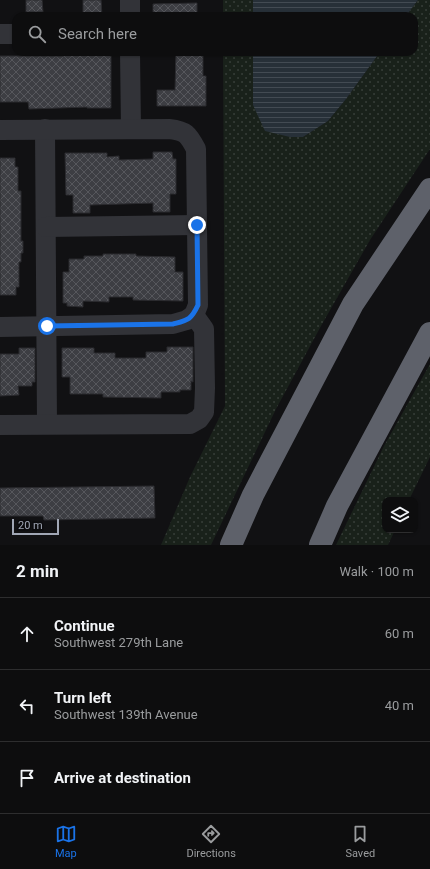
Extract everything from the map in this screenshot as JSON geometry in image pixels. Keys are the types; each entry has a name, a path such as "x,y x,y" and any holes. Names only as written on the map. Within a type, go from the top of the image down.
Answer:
{"highway":[{"path":"231,545 253,495 353,304 430,188"},
{"path":"320,545 337,506 430,333"}],"street":[{"path":"130,0 130,12"},
{"path":"0,34 12,34"},
{"path":"130,56 131,129"},
{"path":"45,129 47,424"},
{"path":"0,130 169,129 181,130 189,136 196,149 198,305 194,315 187,320 173,324 0,327"},
{"path":"46,227 197,225"},
{"path":"0,425 190,424 199,419 204,412 204,328 194,315"}],"shaded area":[{"path":"223,0 253,0 253,12 223,12"},
{"path":"253,0 418,0 409,12 253,12"},
{"path":"418,0 430,0 430,149 370,240 321,326 276,409 211,545 161,545 190,477 225,406 223,56 253,56 253,105 303,137 328,121 377,56 418,56 418,12 409,12"},
{"path":"253,56 377,56 328,121 303,137 290,137 265,131 253,105"},
{"path":"430,364 430,457 410,497 382,497 382,533 394,533 388,545 336,545 384,446"}],"building":[{"path":"26,0 42,0 43,12 26,12"},
{"path":"83,0 101,0 102,12 83,12"},
{"path":"197,3 197,12 153,12 153,4"},
{"path":"0,56 111,56 111,108 87,107 29,109 28,102 0,102"},
{"path":"176,56 203,56 203,76 206,76 206,106 157,106 157,90 175,90"},
{"path":"153,152 172,152 173,159 176,159 176,194 170,194 170,212 153,212 153,203 90,205 90,213 73,213 73,195 66,195 65,153 107,153 107,157 119,156 119,160 153,159"},
{"path":"0,158 15,158 15,167 18,167 18,191 21,191 21,241 23,241 23,253 21,253 21,262 19,262 19,287 16,287 16,295 0,295"},
{"path":"103,254 136,254 136,256 175,257 175,272 183,272 183,301 133,300 133,297 109,297 109,302 83,301 83,307 67,306 67,303 63,303 63,272 69,272 69,259 84,259 84,256 103,256"},
{"path":"167,347 193,347 193,382 191,381 191,390 180,390 180,392 161,392 161,398 103,397 103,394 70,394 70,377 62,377 62,348 94,348 94,353 115,353 115,358 146,358 146,352 167,352"},
{"path":"19,348 35,348 35,382 32,382 32,386 18,386 19,395 0,396 0,354 19,354"},
{"path":"154,486 155,518 44,520 43,516 0,516 0,488"}],"route":[{"path":"47,326 173,324 187,320 194,315 198,305 197,225"}]}
